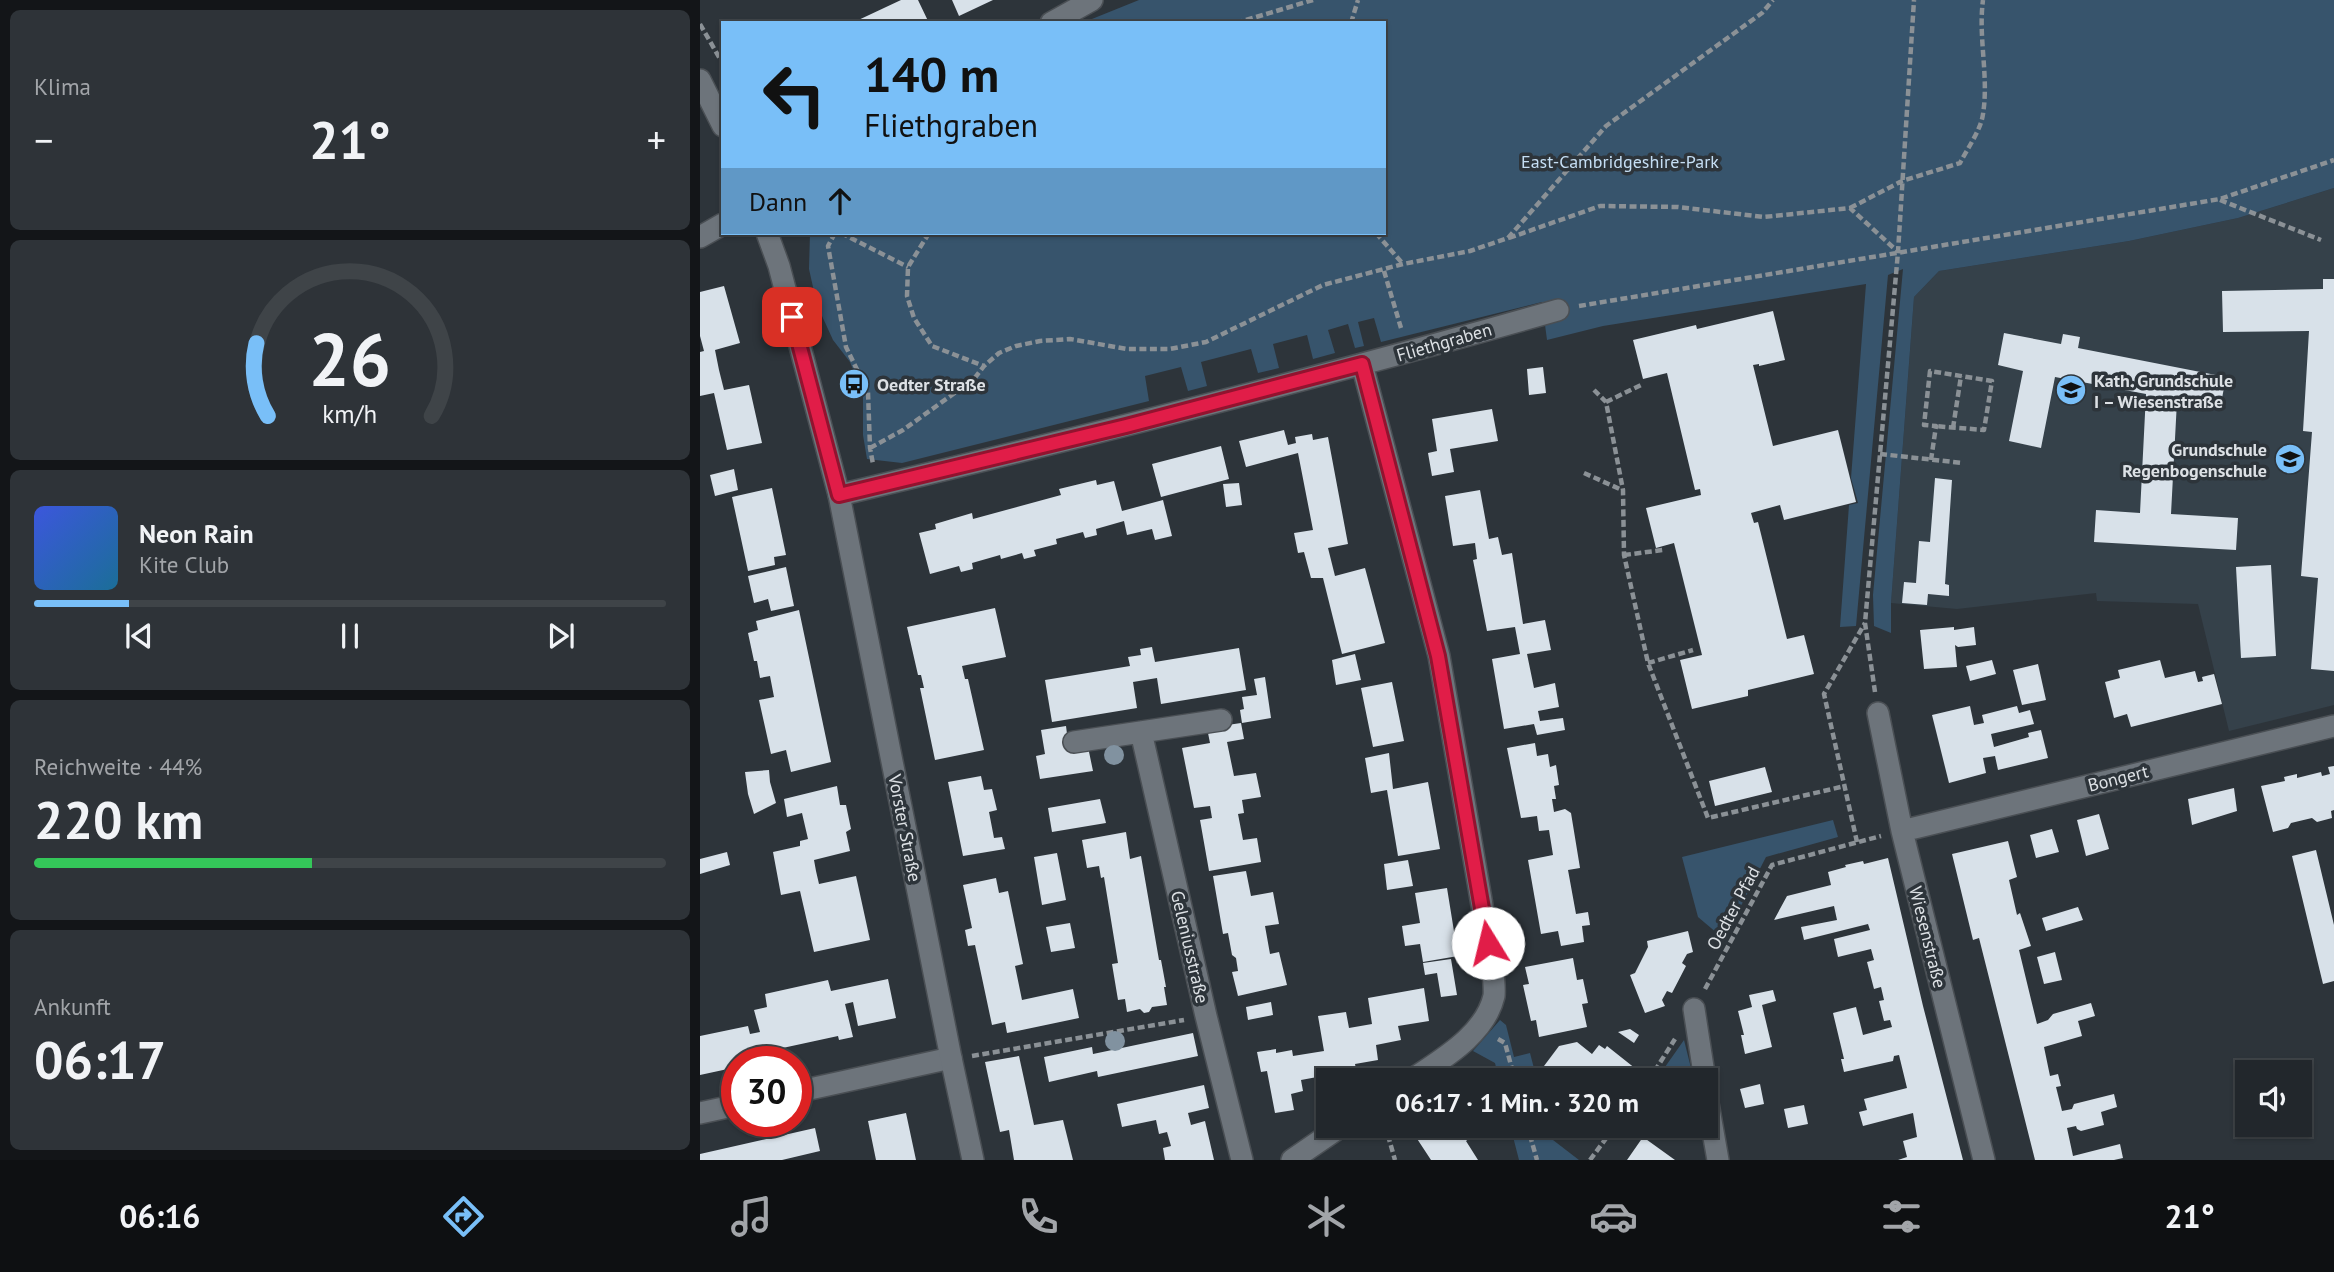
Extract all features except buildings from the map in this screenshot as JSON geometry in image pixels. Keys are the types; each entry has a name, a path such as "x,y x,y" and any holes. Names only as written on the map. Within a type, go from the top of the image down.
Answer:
{"street":[{"path":"1055,21 1092,0"},
{"path":"700,80 721,122"},
{"path":"700,237 721,226"},
{"name":"Vorster Straße","path":"768,235 779,265 839,495 973,1160"},
{"name":"Fliethgraben","path":"878,486 1126,426 1408,353 1558,310"},
{"path":"1362,364 1443,682 1493,969 1494,995 1480,1027 1429,1068"},
{"path":"839,495 878,486"},
{"name":"Wiesenstraße","path":"1878,713 1902,831 1984,1160"},
{"path":"1074,743 1221,720"},
{"name":"Bongert","path":"1902,831 2334,726"},
{"name":"Geleniusstraße","path":"1141,732 1242,1160"},
{"path":"1695,1009 1702,1068"},
{"path":"812,1088 951,1058"},
{"path":"700,1113 721,1108"},
{"path":"1292,1160 1324,1138"},
{"path":"1707,1138 1718,1160"}],"path":[{"path":"1242,21 1313,0"},
{"path":"1352,21 1358,0"},
{"path":"1508,238 1606,127 1762,13 1773,0"},
{"path":"1878,713 1865,623 1898,252 1914,0"},
{"path":"870,448 903,430 974,379 999,353 1016,346 1070,339 1127,349 1170,349 1206,342 1323,285 1403,264 1470,251 1600,206 1678,207 1764,217 1850,208 1902,181 1960,163 1983,117 1983,0"},
{"path":"700,24 721,61"},
{"path":"1558,310 2220,200 2334,160"},
{"path":"2220,200 2321,240"},
{"path":"1850,208 1898,252"},
{"path":"834,235 828,246 846,347 868,391 870,448 878,486"},
{"path":"845,235 908,267"},
{"path":"928,235 908,267 907,296 914,318 932,346 984,366"},
{"path":"1378,235 1403,264"},
{"path":"1384,271 1408,353"},
{"path":"1930,371 1992,381 1984,430 1934,426 1924,425 1930,371"},
{"path":"1953,428 1961,376"},
{"path":"1605,402 1643,384"},
{"path":"1594,390 1605,402 1623,490 1624,555 1648,663 1708,818 1844,786"},
{"path":"1931,460 1934,426"},
{"path":"1880,454 1963,463"},
{"path":"1584,473 1623,490"},
{"path":"1624,555 1663,550"},
{"path":"1857,842 1824,694 1865,623"},
{"path":"1648,663 1693,650"},
{"name":"Oedter Pfad","path":"1657,1068 1695,1009 1772,865 1902,831"},
{"path":"951,1058 990,1054 1206,1016"},
{"path":"1480,1027 1505,1044 1512,1068"},
{"path":"1389,1138 1395,1160"},
{"path":"1531,1138 1537,1160"},
{"path":"1590,1160 1606,1138"}],"shaded area":[{"name":"Kath. Grundschule I – Wiesenstraße","path":"2334,188 2334,705 2229,731 2198,604 2097,601 2096,593 1957,609 1891,603 1914,297 1939,271 2129,241 2238,218"}],"green space":[{"name":"East-Cambridgeshire-Park","path":"1139,0 2334,0 2334,188 2238,218 2129,241 1939,271 1914,297 1891,633 1874,626 1873,595 1903,269 1888,275 1856,626 1840,627 1849,505 1858,503 1851,478 1866,284 1603,326 1547,340 1542,302 1381,342 1374,318 1358,322 1364,346 1355,348 1348,324 1328,330 1335,353 1313,359 1307,335 1273,344 1279,368 1258,373 1251,349 1201,362 1207,386 1188,391 1181,367 1145,376 1149,401 902,463 867,459 863,435 863,394 850,362 833,340 817,305 809,269 810,235 1386,235 1386,21 1087,21"},
{"path":"1833,820 1838,837 1766,857 1724,939 1698,917 1682,857"},
{"path":"1500,1020 1506,1025 1514,1057 1530,1053 1534,1068 1496,1068 1495,1063 1473,1051"},
{"path":"1684,1040 1691,1068 1664,1068"},
{"path":"1513,1138 1552,1138 1579,1160 1519,1160"}],"place":[{"name":"Oedter Straße","path":"854,384"},
{"name":"Kath. Grundschule I – Wiesenstraße","path":"2071,390"},
{"name":"Grundschule Regenbogenschule","path":"2290,459"}],"route":[{"path":"792,317 839,495 1126,426 1362,364 1438,656 1488,943"}]}
